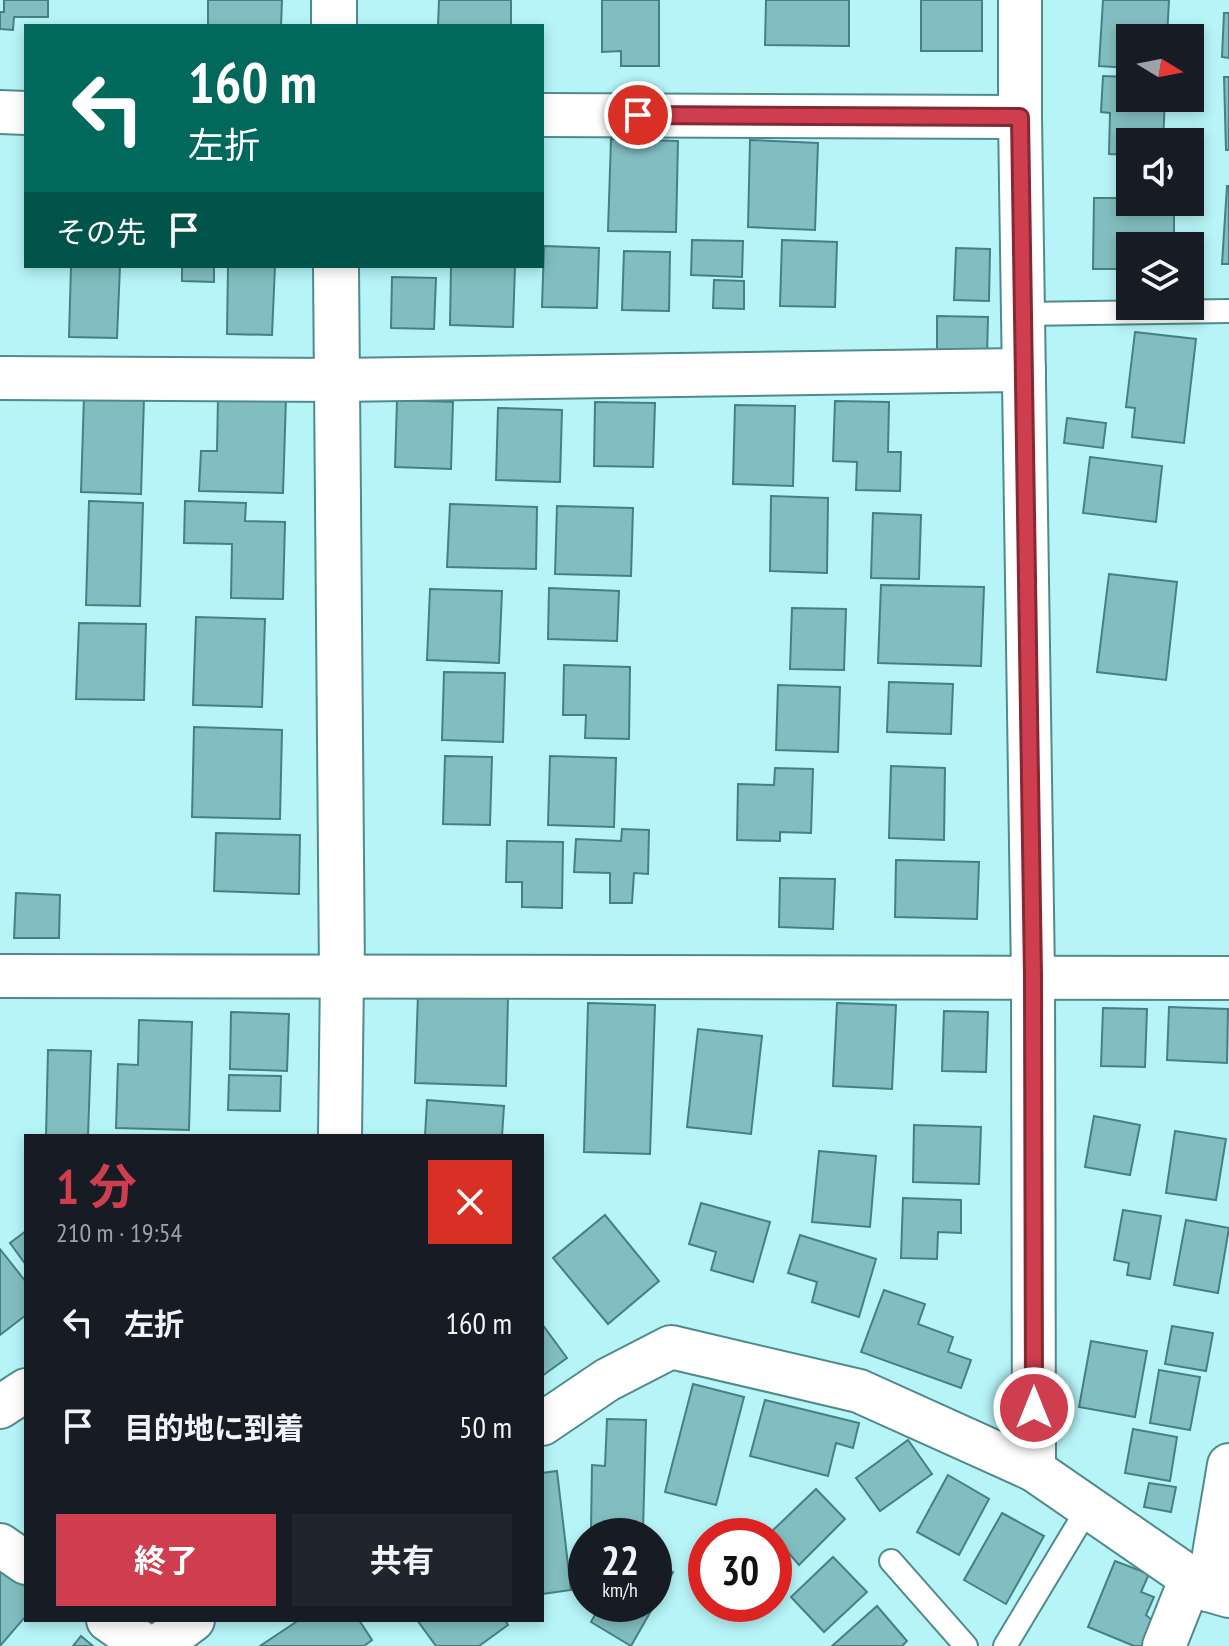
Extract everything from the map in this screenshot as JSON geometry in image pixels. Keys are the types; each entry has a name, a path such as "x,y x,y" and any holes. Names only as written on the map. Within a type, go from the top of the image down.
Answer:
{"street":[{"path":"334,0 334,24"},
{"path":"1020,0 1033,976 1034,1470"},
{"path":"0,112 24,113"},
{"path":"544,115 1020,117"},
{"path":"336,268 342,975 340,1134"},
{"path":"0,378 337,380 1024,370"},
{"path":"0,976 1229,978"},
{"path":"544,1423 607,1380 671,1347 859,1391 1034,1470 1209,1588"},
{"path":"0,1407 24,1391"},
{"path":"1164,1646 1209,1588 1229,1465"},
{"path":"0,1545 24,1562"},
{"path":"115,1622 171,1638"}],"lane":[{"path":"1023,314 1229,311"},
{"path":"1005,1646 1088,1508"},
{"path":"891,1561 966,1646"}],"building":[{"path":"4,0 48,0 48,17 14,17 13,30 0,29"},
{"path":"208,0 282,0 281,24 208,24"},
{"path":"439,0 511,0 511,24 438,24"},
{"path":"602,0 659,0 659,66 621,66 621,51 602,52"},
{"path":"766,0 849,0 849,46 765,45"},
{"path":"921,0 982,0 982,51 921,51"},
{"path":"1103,0 1169,0 1168,24 1116,24 1116,67 1099,66"},
{"path":"1224,13 1229,13 1229,58 1222,57"},
{"path":"1103,76 1116,76 1116,112 1164,112 1164,128 1116,128 1116,154 1109,154 1110,113 1101,112"},
{"path":"1224,77 1229,77 1229,150 1226,150"},
{"path":"611,139 678,141 676,232 608,231"},
{"path":"750,140 818,143 815,230 748,227"},
{"path":"1227,186 1229,264 1222,264"},
{"path":"1094,198 1116,198 1116,216 1174,216 1174,232 1116,232 1116,269 1093,269"},
{"path":"692,240 743,241 742,277 691,275"},
{"path":"782,240 837,242 835,307 780,306"},
{"path":"544,246 599,248 597,308 542,307"},
{"path":"956,248 990,249 989,301 954,300"},
{"path":"624,251 670,252 669,311 622,310"},
{"path":"71,268 120,268 117,338 69,337"},
{"path":"182,268 214,268 214,282 182,281"},
{"path":"228,268 275,268 272,335 227,334"},
{"path":"451,268 515,268 513,327 450,325"},
{"path":"392,277 436,278 434,329 391,328"},
{"path":"714,280 744,281 744,309 713,308"},
{"path":"937,316 988,317 987,356 937,354"},
{"path":"1135,332 1196,339 1184,443 1132,437 1135,408 1126,407"},
{"path":"84,396 144,398 141,494 81,492"},
{"path":"218,397 286,398 283,493 199,491 201,451 217,451"},
{"path":"397,400 453,402 451,469 395,467"},
{"path":"835,401 889,402 888,452 901,452 900,491 856,490 857,462 833,461"},
{"path":"595,402 655,403 653,467 594,466"},
{"path":"735,405 795,406 793,486 733,484"},
{"path":"498,408 562,410 560,482 496,480"},
{"path":"1067,418 1106,423 1103,448 1064,443"},
{"path":"1090,457 1162,466 1156,522 1083,513"},
{"path":"771,496 828,498 827,573 770,571"},
{"path":"89,501 143,503 140,606 86,605"},
{"path":"185,501 246,503 245,521 285,522 283,599 231,598 232,544 184,543"},
{"path":"450,504 537,507 536,569 447,567"},
{"path":"557,506 633,508 631,576 555,574"},
{"path":"873,513 921,515 919,579 871,578"},
{"path":"1109,574 1177,582 1166,680 1097,672"},
{"path":"881,585 984,587 981,666 878,663"},
{"path":"549,588 619,591 617,641 548,639"},
{"path":"430,589 502,591 499,663 427,660"},
{"path":"792,608 846,609 844,670 790,669"},
{"path":"196,617 265,619 262,707 193,705"},
{"path":"79,623 146,624 144,700 76,699"},
{"path":"564,665 630,667 629,739 585,738 586,715 563,715"},
{"path":"444,672 505,673 503,742 442,740"},
{"path":"889,682 953,684 951,734 887,732"},
{"path":"778,685 840,687 838,752 776,750"},
{"path":"194,727 282,730 280,819 192,817"},
{"path":"445,756 492,757 490,825 443,824"},
{"path":"550,756 616,758 614,827 548,825"},
{"path":"891,766 945,768 944,840 889,838"},
{"path":"775,768 813,769 811,833 780,832 780,841 737,840 738,784 774,785"},
{"path":"622,829 649,830 648,874 634,873 632,903 610,903 610,873 574,872 576,839 621,841"},
{"path":"216,833 300,835 299,894 214,891"},
{"path":"507,841 563,842 562,908 522,907 522,882 506,882"},
{"path":"896,860 979,862 977,919 895,917"},
{"path":"780,878 835,879 833,929 779,927"},
{"path":"16,893 60,895 59,938 14,938"},
{"path":"418,994 508,997 506,1086 415,1083"},
{"path":"588,1003 655,1005 650,1154 584,1152"},
{"path":"837,1003 896,1005 892,1089 833,1086"},
{"path":"1169,1007 1228,1009 1227,1063 1167,1060"},
{"path":"1103,1008 1147,1009 1145,1067 1101,1066"},
{"path":"944,1011 988,1012 986,1072 942,1071"},
{"path":"231,1012 289,1014 287,1071 230,1069"},
{"path":"139,1020 192,1022 189,1130 116,1128 118,1064 138,1065"},
{"path":"698,1029 762,1036 751,1134 687,1127"},
{"path":"48,1050 91,1051 88,1134 46,1134"},
{"path":"229,1075 281,1076 280,1111 228,1110"},
{"path":"427,1100 504,1106 502,1134 425,1134"},
{"path":"1094,1116 1140,1125 1130,1175 1085,1167"},
{"path":"914,1125 981,1127 979,1184 913,1182"},
{"path":"1175,1131 1226,1139 1216,1200 1166,1193"},
{"path":"819,1151 876,1156 870,1227 812,1222"},
{"path":"903,1198 961,1200 961,1233 938,1232 937,1259 901,1258"},
{"path":"701,1203 770,1222 753,1282 711,1270 716,1252 689,1244"},
{"path":"1123,1210 1161,1216 1150,1279 1127,1275 1129,1263 1114,1260"},
{"path":"605,1215 659,1281 608,1324 553,1258"},
{"path":"1186,1220 1229,1228 1218,1293 1174,1285"},
{"path":"24,1232 24,1262 10,1243"},
{"path":"800,1235 876,1259 859,1317 812,1302 817,1282 788,1273"},
{"path":"0,1249 24,1279 24,1317 0,1335"},
{"path":"884,1290 925,1304 918,1324 953,1337 948,1352 971,1360 961,1388 861,1352"},
{"path":"1172,1326 1213,1333 1206,1371 1165,1364"},
{"path":"544,1327 567,1358 544,1375"},
{"path":"1091,1341 1147,1351 1135,1417 1079,1407"},
{"path":"1159,1370 1200,1377 1190,1430 1150,1423"},
{"path":"693,1384 744,1397 716,1505 665,1492"},
{"path":"765,1400 859,1423 853,1448 836,1443 828,1476 750,1456"},
{"path":"607,1419 646,1420 643,1518 591,1518 592,1465 605,1466"},
{"path":"1133,1429 1177,1437 1170,1481 1125,1473"},
{"path":"908,1440 932,1474 880,1511 856,1478"},
{"path":"557,1471 568,1590 544,1594 544,1473"},
{"path":"948,1475 989,1499 959,1555 917,1532"},
{"path":"1149,1483 1176,1487 1171,1512 1144,1507"},
{"path":"816,1489 845,1519 799,1565 792,1557 792,1518 786,1518"},
{"path":"1002,1513 1044,1536 1006,1604 964,1580"},
{"path":"833,1557 867,1592 824,1632 792,1596"},
{"path":"1115,1561 1149,1574 1141,1592 1154,1597 1146,1615 1153,1621 1142,1646 1134,1646 1088,1627"},
{"path":"0,1562 24,1583 24,1618 0,1646"},
{"path":"877,1606 907,1641 902,1646 832,1646"},
{"path":"296,1622 360,1622 372,1640 364,1646 260,1646"},
{"path":"418,1622 506,1622 508,1625 479,1646 436,1646"},
{"path":"591,1622 645,1622 631,1646"},
{"path":"81,1636 93,1646 73,1646"}],"route":[{"path":"638,115 1020,117 1033,976 1034,1408"}]}
